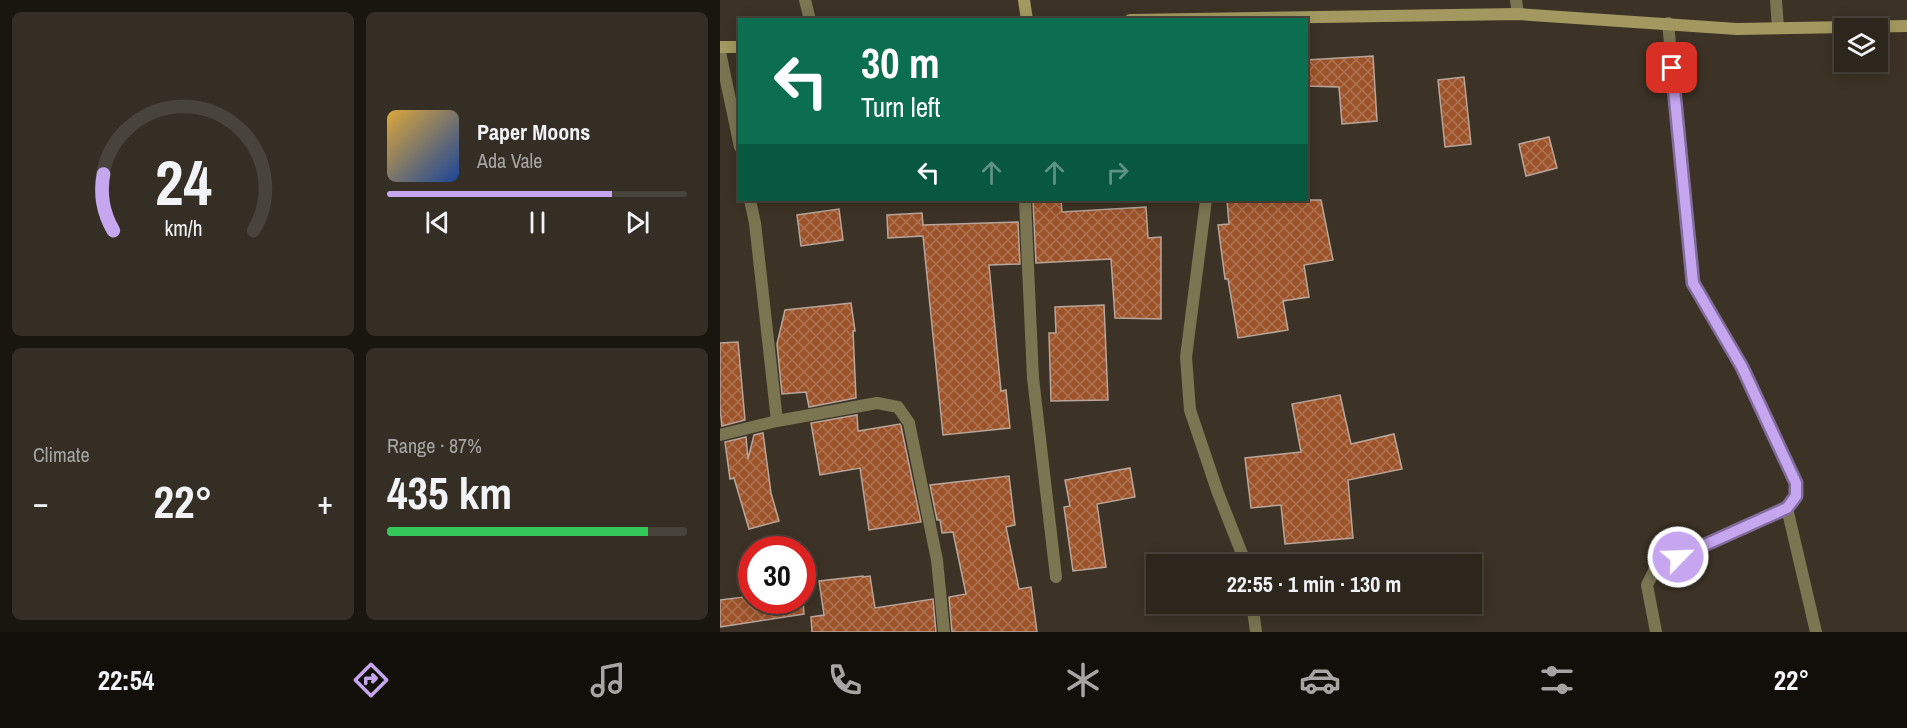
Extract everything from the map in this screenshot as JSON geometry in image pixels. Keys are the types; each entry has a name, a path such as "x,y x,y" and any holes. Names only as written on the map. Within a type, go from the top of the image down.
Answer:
{"street":[{"path":"805,0 810,18"},
{"path":"1024,0 1027,18"},
{"path":"1516,0 1518,14"},
{"path":"1776,0 1778,27"},
{"path":"1227,18 1518,14 1737,29 1907,26"},
{"path":"1656,632 1647,585 1656,567 1787,508 1796,496 1796,483 1742,367 1693,283 1668,23"},
{"path":"720,47 738,47"},
{"path":"720,52 738,138"},
{"path":"750,201 755,223 777,421"},
{"path":"1025,201 1033,378 1056,577"},
{"path":"1206,201 1186,357 1190,410 1218,493 1242,554"},
{"path":"720,435 777,421 877,404 898,407 909,423 937,560 944,632"},
{"path":"1787,508 1815,632"},
{"path":"1254,614 1256,632"}],"building":[{"path":"1373,56 1377,121 1342,124 1339,87 1308,86 1308,60"},
{"path":"1464,77 1471,144 1445,147 1438,80"},
{"path":"1549,137 1557,168 1526,176 1519,144"},
{"path":"1321,200 1333,260 1304,265 1309,297 1283,301 1288,330 1238,338 1228,279 1225,279 1218,225 1229,224 1227,201"},
{"path":"1033,201 1061,201 1062,212 1146,207 1148,238 1161,237 1161,319 1115,318 1111,259 1036,263"},
{"path":"839,209 843,240 801,246 797,215"},
{"path":"922,213 923,225 1018,222 1020,264 989,265 1001,391 1006,390 1010,428 943,435 923,236 888,238 887,215"},
{"path":"851,303 855,331 853,331 856,398 809,407 806,392 782,394 777,344 785,310"},
{"path":"1104,305 1108,400 1051,401 1049,333 1056,333 1055,307"},
{"path":"738,342 745,420 722,426 720,343"},
{"path":"1340,395 1351,444 1394,434 1402,469 1348,480 1353,538 1285,544 1281,505 1251,508 1245,458 1301,452 1292,404"},
{"path":"857,415 858,431 900,424 921,522 869,530 860,468 820,475 811,423"},
{"path":"763,433 771,493 779,521 749,529 734,478 730,479 725,442 746,437 748,459 754,435"},
{"path":"1130,468 1135,497 1097,504 1106,567 1073,571 1064,507 1070,506 1065,480"},
{"path":"1009,476 1015,525 1006,527 1019,589 1031,587 1037,632 952,632 949,597 966,594 953,532 942,533 930,485"},
{"path":"870,576 875,608 933,599 936,632 812,632 811,617 824,615 819,581"},
{"path":"738,598 738,614 804,614 720,627 720,600"}],"route":[{"path":"1672,68 1693,283 1742,367 1796,483 1796,496 1787,508 1678,557"}]}
